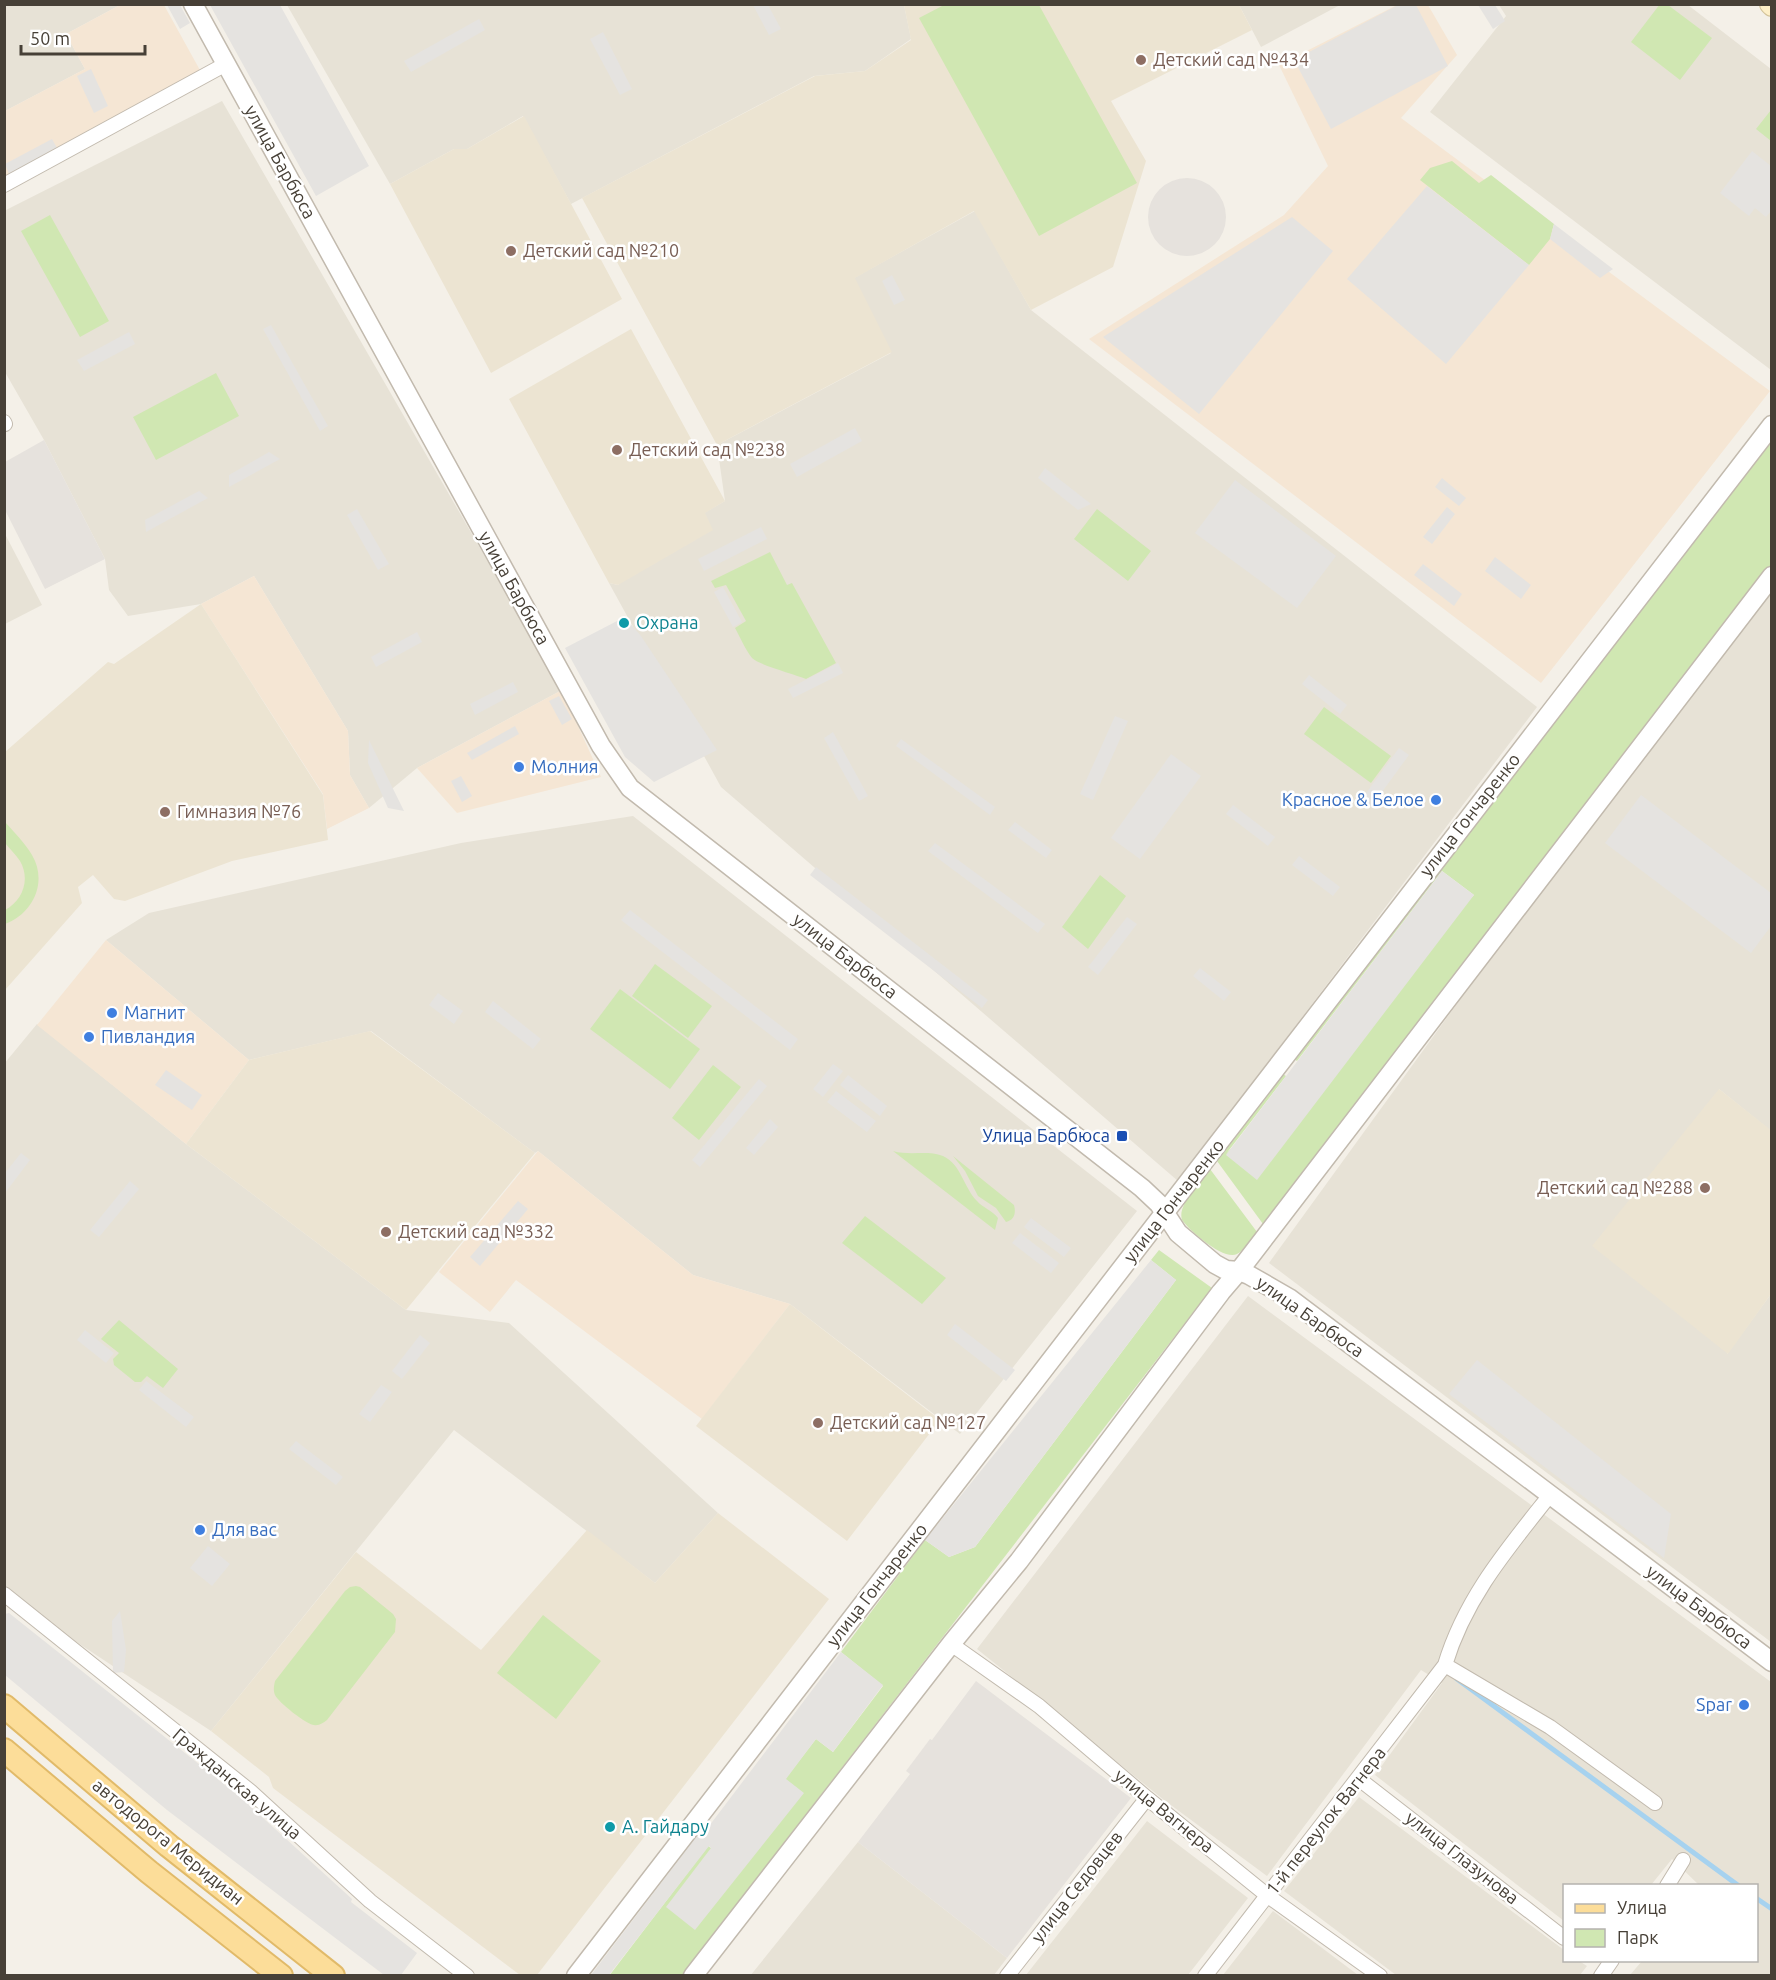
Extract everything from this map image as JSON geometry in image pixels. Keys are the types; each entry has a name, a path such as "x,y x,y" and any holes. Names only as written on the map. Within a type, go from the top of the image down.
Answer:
{"main road":[{"name":"автодорога Меридиан","path":"4,1706 170,1846 333,1976"},
{"name":"автодорога Меридиан","path":"4,1750 149,1872 281,1976"}],"street":[{"name":"улица Барбюса","path":"193,4 579,706 621,777 645,800 1153,1197 1178,1233 1215,1264 1226,1270 1239,1271 1288,1298 1772,1662"},
{"path":"4,185 226,64"},
{"name":"улица Гончаренко","path":"576,1976 1772,425"},
{"path":"693,1976 1019,1560 1152,1382 1772,576"},
{"name":"1-й переулок Вагнера","path":"1205,1976 1445,1665 1458,1626 1491,1569 1550,1495"},
{"name":"Гражданская улица","path":"4,1594 250,1791 370,1900 467,1976"},
{"name":"улица Вагнера","path":"951,1644 1039,1706 1147,1798 1268,1896 1380,1976"},
{"path":"1445,1665 1550,1727 1655,1803"},
{"name":"улица Глазунова","path":"1359,1779 1563,1937"},
{"name":"улица Седовцев","path":"1007,1976 1147,1798"},
{"path":"1668,1884 1683,1860"}],"shaded area":[{"path":"5,5 120,5 66,34 85,69 5,111"},
{"path":"120,5 164,5 201,72 5,176 5,111 85,69 66,34"},
{"path":"167,5 180,5 190,23 180,29"},
{"path":"210,5 280,5 369,166 316,196"},
{"path":"287,5 904,5 911,39 865,71 814,76 571,204 523,116 467,149 454,149 390,184"},
{"path":"753,5 768,5 781,29 769,35"},
{"path":"904,5 1239,5 1252,30 1111,101 1146,161 1113,267 1031,310 974,211 855,278 892,352 717,445 582,198 815,76 865,71 911,40"},
{"path":"1239,5 1340,5 1261,47"},
{"path":"1397,5 1428,5 1457,55 1401,118 1770,391 1541,683 1089,339 1284,215 1328,166 1279,65"},
{"path":"1398,5 1416,5 1448,66 1331,129 1294,60"},
{"path":"1478,5 1495,5 1505,21 1493,29"},
{"path":"1499,5 1688,5 1771,69 1771,370 1430,112 1506,16"},
{"path":"479,19 485,30 411,72 404,61"},
{"path":"603,32 632,89 620,95 590,39"},
{"path":"91,69 108,106 94,113 77,76"},
{"path":"222,101 562,690 417,768 369,808 350,775 348,731 254,576 201,604 128,616 109,590 105,559 44,440 5,372 4,211"},
{"name":"Детский сад №210","path":"524,116 622,299 491,373 390,184 454,149 467,149"},
{"path":"52,139 57,148 9,174 5,164"},
{"path":"1752,151 1771,166 1771,211 1766,217 1755,208 1749,216 1720,193"},
{"path":"1187,178 1202,181 1219,195 1226,217 1223,232 1209,249 1187,256 1172,253 1155,239 1148,217 1151,202 1165,185"},
{"path":"1427,186 1529,265 1446,364 1347,279"},
{"path":"975,211 1031,310 1537,707 1178,1181 721,787 609,583 618,585 704,513 725,501 717,445 891,353 854,278"},
{"path":"1292,217 1333,251 1199,414 1103,337"},
{"path":"1554,224 1613,269 1600,278 1550,239"},
{"path":"892,275 905,300 894,305 882,281"},
{"path":"271,325 328,426 320,431 263,329"},
{"name":"Детский сад №238","path":"631,329 725,501 705,513 713,530 618,585 609,583 509,399"},
{"path":"129,332 135,344 84,371 77,360"},
{"path":"855,428 862,441 797,477 790,464"},
{"path":"44,440 105,559 45,589 4,508 5,462"},
{"path":"269,452 280,459 229,487 229,475"},
{"path":"1045,468 1091,504 1078,510 1038,478"},
{"path":"1442,478 1466,498 1459,506 1435,487"},
{"path":"1235,480 1336,556 1297,608 1195,533"},
{"path":"199,491 208,498 146,532 145,520"},
{"path":"1447,507 1455,514 1432,544 1423,537"},
{"path":"357,509 389,564 378,570 347,515"},
{"path":"761,527 767,539 704,571 698,559"},
{"path":"4,532 42,605 5,624 4,624"},
{"path":"1495,557 1531,585 1521,599 1485,571"},
{"path":"1423,564 1462,594 1454,606 1414,575"},
{"path":"254,576 348,731 350,775 369,808 327,829 323,794 201,604"},
{"path":"1771,583 1771,1131 1719,1089 1727,1354 1771,1294 1771,1642 1269,1263 1699,670"},
{"path":"723,587 742,622 733,627 714,592"},
{"name":"Гимназия №76","path":"201,604 323,795 328,840 232,861 125,901 114,899 93,875 78,887 82,903 5,990 5,752 108,662 114,664"},
{"path":"619,620 628,621 641,636 717,750 654,782 625,757 565,648"},
{"path":"417,632 422,642 376,667 371,657"},
{"path":"838,663 843,673 793,698 788,689"},
{"path":"1309,675 1347,705 1340,714 1302,684"},
{"path":"513,682 518,692 475,715 470,704"},
{"path":"562,690 601,777 457,813 417,768"},
{"path":"559,696 572,719 562,725 549,701"},
{"path":"1115,716 1128,721 1093,800 1080,794"},
{"path":"515,726 519,734 472,760 467,753"},
{"path":"833,732 868,796 859,801 824,738"},
{"path":"901,739 995,807 990,815 896,746"},
{"path":"369,740 404,811 388,808 368,763"},
{"path":"1399,748 1409,755 1371,807 1361,800"},
{"path":"1171,754 1201,776 1140,859 1111,838"},
{"path":"461,776 472,796 462,802 451,781"},
{"path":"1641,795 1771,893 1771,926 1751,953 1605,843"},
{"path":"1233,805 1275,837 1268,846 1226,814"},
{"path":"633,816 1137,1211 960,1434 790,1304 693,1275 538,1151 535,1153 371,1031 249,1060 106,940 149,913 461,843"},
{"path":"1015,822 1052,850 1046,858 1008,830"},
{"path":"935,843 1045,924 1038,933 928,851"},
{"path":"1299,856 1340,887 1333,896 1292,865"},
{"path":"816,867 988,1000 982,1008 810,875"},
{"path":"1442,871 1474,895 1257,1180 1226,1155"},
{"path":"630,910 798,1039 790,1050 621,920"},
{"path":"1127,917 1137,924 1098,975 1088,967"},
{"path":"106,940 249,1060 186,1144 37,1025"},
{"path":"1200,968 1231,992 1224,1001 1193,976"},
{"path":"438,993 463,1011 454,1024 429,1005"},
{"path":"493,1001 541,1039 533,1049 485,1012"},
{"path":"37,1024 186,1144 406,1310 509,1323 718,1513 655,1583 454,1430 211,1731 69,1637 5,1585 4,1064"},
{"name":"Детский сад №332","path":"370,1031 535,1153 406,1310 186,1144 249,1060"},
{"path":"833,1064 843,1071 823,1097 813,1089"},
{"path":"166,1070 202,1095 192,1110 155,1085"},
{"path":"848,1075 887,1106 880,1116 840,1085"},
{"path":"759,1079 767,1086 700,1167 692,1160"},
{"name":"Детский сад №288","path":"1719,1089 1772,1131 1771,1294 1728,1354 1592,1246"},
{"path":"836,1091 876,1121 867,1132 827,1102"},
{"path":"770,1119 778,1127 754,1155 746,1148"},
{"path":"538,1151 693,1275 790,1304 702,1419 516,1280 490,1312 439,1272"},
{"path":"21,1153 30,1160 5,1193 5,1173"},
{"path":"130,1181 139,1189 99,1237 90,1230"},
{"path":"518,1201 528,1209 480,1266 470,1257"},
{"path":"1031,1218 1071,1248 1064,1257 1024,1227"},
{"path":"1020,1233 1059,1263 1051,1273 1012,1243"},
{"path":"1151,1260 1176,1280 975,1547 949,1557 925,1540"},
{"path":"1248,1296 1771,1682 1771,1975 1630,1975 1641,1962 1758,1962 1758,1884 1698,1884 1672,1859 1652,1884 1563,1884 1563,1920 1375,1775 1442,1683 1421,1670 1267,1876 1164,1800 977,1649"},
{"name":"Детский сад №127","path":"790,1304 940,1420 847,1541 696,1426"},
{"path":"955,1324 1015,1370 1006,1381 947,1335"},
{"path":"85,1330 114,1353 106,1363 77,1340"},
{"path":"420,1335 430,1343 402,1379 392,1371"},
{"path":"1477,1360 1671,1514 1664,1558 1449,1394"},
{"path":"146,1381 194,1417 186,1427 139,1390"},
{"path":"381,1385 392,1392 370,1422 359,1414"},
{"path":"296,1441 343,1477 336,1485 289,1449"},
{"path":"718,1513 829,1599 537,1975 520,1975 273,1788 269,1777 211,1731 356,1552 481,1650 587,1530 655,1583"},
{"path":"208,1546 230,1564 212,1586 190,1568"},
{"path":"120,1611 126,1650 124,1672 113,1673 112,1621"},
{"path":"9,1613 239,1796 352,1899 351,1902 417,1953 401,1975 384,1975 167,1810 5,1675 5,1614"},
{"path":"841,1652 883,1685 833,1752 816,1739 786,1779 804,1793 695,1930 666,1907 711,1848 709,1846 609,1975 591,1975 697,1836 700,1838"},
{"path":"976,1681 1131,1798 1007,1958 858,1842 910,1774 906,1771"},
{"path":"1359,1797 1563,1949 1563,1962 1581,1962 1587,1966 1580,1975 1396,1975 1284,1891"},
{"path":"1147,1821 1248,1898 1188,1975 1026,1975"},
{"path":"858,1842 1007,1958 994,1975 750,1976"},
{"path":"1273,1911 1358,1975 1223,1975"}],"green space":[{"path":"1660,4 1668,5 1712,38 1680,80 1631,42"},
{"path":"944,5 1039,5 1137,183 1039,236 919,18"},
{"path":"1771,110 1771,141 1756,129"},
{"path":"1452,161 1479,183 1491,175 1554,224 1550,239 1529,265 1420,180 1430,168"},
{"path":"50,215 109,321 80,337 21,231"},
{"path":"216,373 239,416 156,460 133,417"},
{"path":"1771,438 1771,573 1699,670 1263,1224 1217,1161 1283,1074 1286,1076 1226,1154 1474,895 1442,871 1297,1061 1294,1059"},
{"path":"1097,509 1151,551 1128,581 1074,539"},
{"path":"770,552 787,585 792,583 836,663 806,679 752,658 735,628 746,621 726,585 715,588 711,581"},
{"path":"1324,707 1391,756 1371,783 1304,734"},
{"path":"5,822 32,855 37,865 38,886 30,905 23,913 5,924 5,910 20,896 25,875 20,861 5,843"},
{"path":"1100,875 1126,896 1088,949 1062,927"},
{"path":"655,964 712,1006 688,1038 632,996"},
{"path":"620,989 700,1049 670,1089 590,1029"},
{"path":"713,1065 741,1087 699,1140 672,1118"},
{"path":"893,1151 937,1154 949,1160 977,1201 998,1218 995,1230"},
{"path":"953,1156 1014,1205 1013,1218 1006,1222 996,1208 978,1196 965,1171"},
{"path":"1210,1169 1257,1232 1237,1254 1231,1255 1216,1249 1199,1237 1182,1220 1181,1214 1186,1200"},
{"path":"865,1216 946,1278 922,1304 842,1243"},
{"path":"1159,1250 1212,1288 682,1975 609,1976 708,1846 711,1848 803,1793 785,1779 816,1739 833,1752 883,1686 841,1652 925,1540 949,1557 975,1547 1176,1280 1151,1260"},
{"path":"119,1320 178,1369 163,1388 147,1376 141,1382 135,1382 114,1365 113,1359 119,1353 101,1339"},
{"path":"356,1586 393,1614 396,1619 395,1632 327,1720 318,1725 310,1724 293,1713 277,1698 274,1691 275,1681 345,1591"},
{"path":"543,1615 601,1661 556,1719 497,1673"}],"waterway":[{"path":"1457,1679 1736,1884"},
{"path":"1758,1899 1772,1909"}],"place":[{"name":"Детский сад №434","path":"1141,60"},
{"name":"Детский сад №210","path":"511,251"},
{"name":"Детский сад №238","path":"617,450"},
{"name":"Охрана","path":"624,623"},
{"name":"Молния","path":"519,767"},
{"name":"Красное & Белое","path":"1436,800"},
{"name":"Гимназия №76","path":"165,812"},
{"name":"Магнит","path":"112,1013"},
{"name":"Пивландия","path":"89,1037"},
{"name":"Улица Барбюса","path":"1122,1136"},
{"name":"Детский сад №288","path":"1705,1188"},
{"name":"Детский сад №332","path":"386,1232"},
{"name":"Детский сад №127","path":"818,1423"},
{"name":"Для вас","path":"200,1530"},
{"name":"Spar","path":"1744,1705"},
{"name":"А. Гайдару","path":"610,1827"}]}
